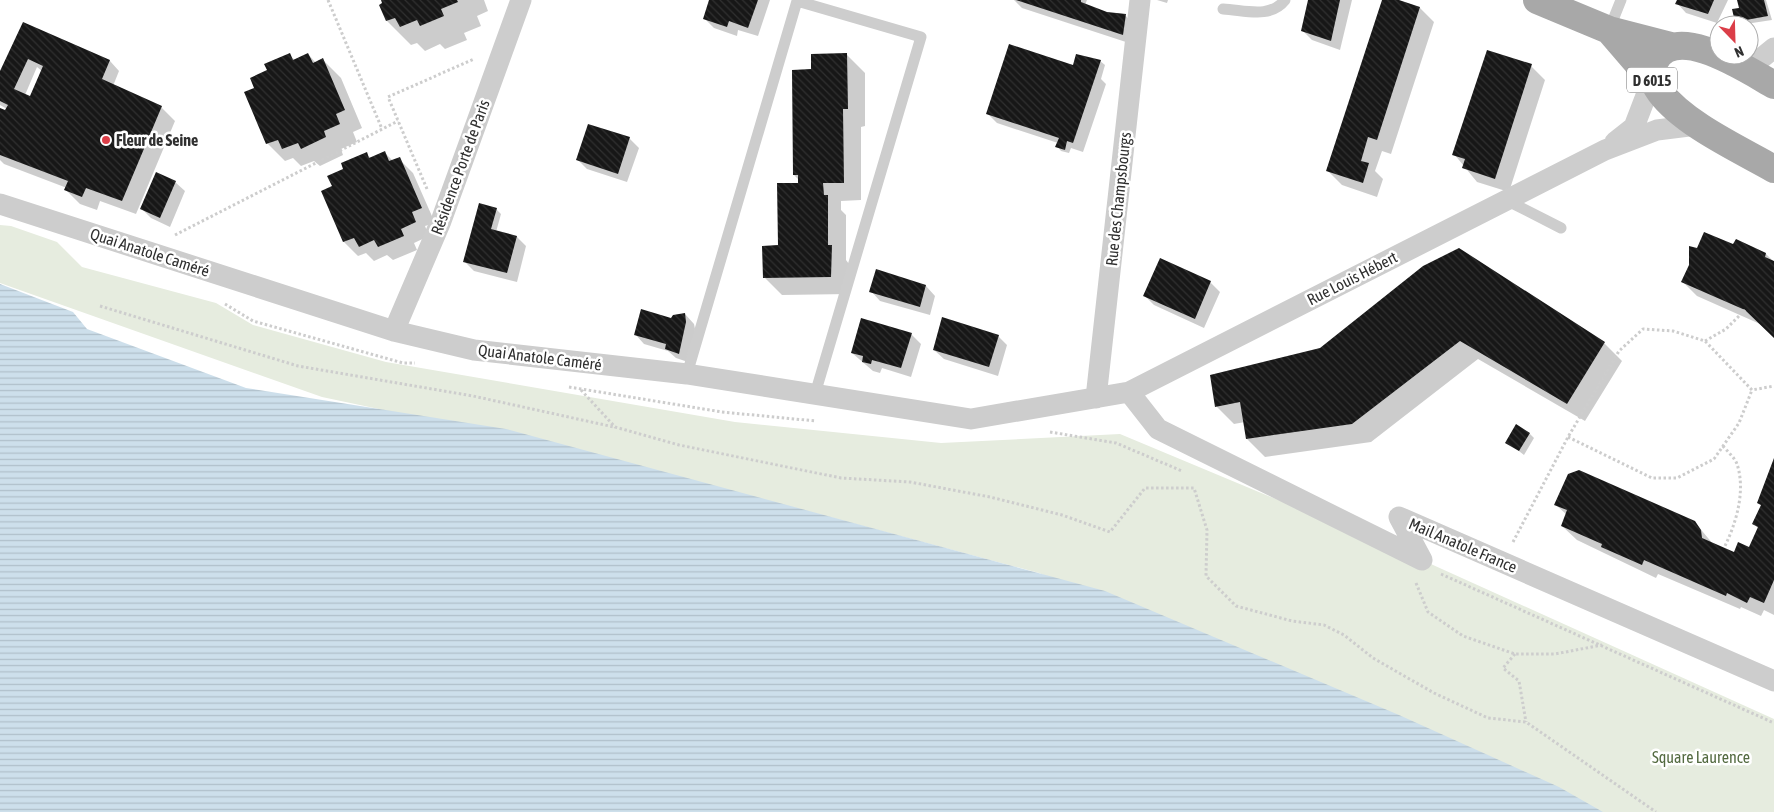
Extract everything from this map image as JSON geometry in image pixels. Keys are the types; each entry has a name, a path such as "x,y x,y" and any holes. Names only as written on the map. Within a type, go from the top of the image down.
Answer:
{"main road":[{"name":"D 6015","path":"1537,0 1609,30 1671,46 1683,45 1702,49 1774,85"},
{"name":"D 6015","path":"1609,30 1662,94 1697,125 1774,169"},
{"name":"D 6015","path":"1652,80 1652,67 1658,57 1671,46"}],"street":[{"name":"Résidence Porte de Paris","path":"394,331 441,221 521,0"},
{"name":"Rue des Champsbourgs","path":"1096,398 1140,0"},
{"path":"1746,70 1774,48"},
{"name":"Rue Louis Hébert","path":"1605,150 1634,127 1652,80"},
{"name":"Rue Louis Hébert","path":"1096,398 1130,392 1605,150 1657,130 1697,125"},
{"name":"Quai Anatole Caméré","path":"0,204 143,252 242,281 394,331 474,350 687,374 971,419 1096,398"},
{"name":"Mail Anatole France","path":"1130,392 1158,429 1422,560 1399,517 1774,681"}],"lane":[{"path":"1223,9 1270,12 1279,8 1285,0"},
{"path":"1609,30 1621,0"},
{"path":"687,374 797,1 921,37 815,394"},
{"path":"1506,200 1561,228"}],"path":[{"path":"328,0 382,129"},
{"path":"441,221 388,97 504,46"},
{"path":"143,252 398,121"},
{"path":"100,306 298,366 473,396 615,428 679,445 841,478 910,482 990,496 1062,515 1110,532 1145,488 1194,488 1207,530 1206,576 1236,606 1292,621 1324,625 1344,635 1374,658 1434,693 1488,718 1526,722 1656,812"},
{"path":"1705,341 1726,329 1745,310"},
{"path":"1500,561 1516,537 1568,437 1619,352 1643,329 1673,331 1705,341 1736,371 1752,390"},
{"path":"1752,390 1774,386"},
{"path":"581,390 615,428"},
{"path":"1568,437 1652,478 1677,478 1714,460 1739,423 1752,390"},
{"path":"1723,446 1737,463 1740,498 1735,526 1724,548"},
{"path":"1414,577 1428,612 1463,636 1515,654 1555,654 1602,645"},
{"path":"1515,654 1504,668 1519,680 1526,722"}],"green space":[{"name":"Square Laurence","path":"0,225 11,226 57,242 82,267 216,303 253,325 386,362 735,422 941,443 1120,434 1422,560 1774,719 1774,812 1600,812 1039,573 601,456 322,397 0,283"}],"water":[{"path":"0,284 73,312 87,329 246,388 506,429 1105,591 1399,715 1559,787 1603,812 0,812"}],"building":[{"path":"381,0 457,0 458,2 441,9 444,16 420,26 417,20 400,27 395,18 386,21 379,5 382,3"},
{"path":"709,0 758,0 748,28 729,21 727,27 703,19"},
{"path":"1016,0 1081,0 1081,2 1107,12 1126,14 1123,35"},
{"path":"1308,0 1340,0 1331,41 1301,31"},
{"path":"1382,0 1399,0 1420,7 1377,140 1368,137 1361,161 1369,163 1363,183 1326,171"},
{"path":"1677,0 1714,0 1708,14 1675,4"},
{"path":"1737,0 1764,0 1768,16 1759,18 1759,15 1733,15 1732,9 1739,8"},
{"path":"23,22 110,60 102,79 162,106 122,201 86,188 82,197 64,190 68,181 0,155 0,108 5,110 8,105 0,101 0,71","holes":["28,59 43,66 30,96 14,89"]},
{"path":"1009,44 1073,65 1076,54 1101,60 1073,143 1067,141 1065,150 1055,147 1059,138 986,114"},
{"path":"1487,50 1532,64 1495,179 1462,168 1465,159 1452,155"},
{"path":"290,53 293,60 308,53 313,63 323,58 345,110 336,114 340,124 324,131 326,137 301,149 298,143 282,149 278,140 266,144 244,92 254,88 250,78 267,70 264,64"},
{"path":"847,53 848,109 843,109 844,183 823,183 824,195 828,195 828,245 832,245 831,277 763,278 762,246 778,245 777,183 798,183 798,175 793,175 792,70 811,69 811,54"},
{"path":"588,124 630,137 618,174 576,160"},
{"path":"385,151 389,161 400,157 422,208 412,212 416,222 401,229 404,236 378,247 374,240 359,247 354,238 343,242 321,191 332,186 327,176 343,169 341,163 367,152 369,158"},
{"path":"156,172 176,181 160,218 140,209"},
{"path":"479,203 497,208 491,229 517,236 507,273 463,262"},
{"path":"1704,232 1733,244 1736,239 1766,253 1765,257 1774,261 1774,338 1745,310 1681,282 1689,265 1689,246 1697,248"},
{"path":"1459,248 1605,342 1567,404 1460,341 1352,424 1246,439 1240,402 1215,407 1210,375 1320,348 1423,266"},
{"path":"1160,258 1211,281 1195,319 1143,296"},
{"path":"876,269 926,285 920,307 869,292"},
{"path":"641,309 671,318 673,315 685,313 686,322 679,354 665,349 666,344 634,335"},
{"path":"942,317 999,335 989,367 933,350"},
{"path":"861,318 912,333 901,368 872,360 871,364 862,362 863,356 851,353"},
{"path":"1516,424 1530,433 1519,451 1505,443"},
{"path":"1774,458 1774,580 1764,603 1750,597 1747,603 1727,593 1726,596 1644,560 1642,565 1601,547 1602,544 1561,526 1567,510 1554,505 1568,474 1579,470 1695,521 1701,530 1702,538 1734,552 1738,542 1749,547 1758,527 1752,524 1761,505 1757,503"}],"place":[{"name":"Fleur de Seine","path":"106,140"}]}
